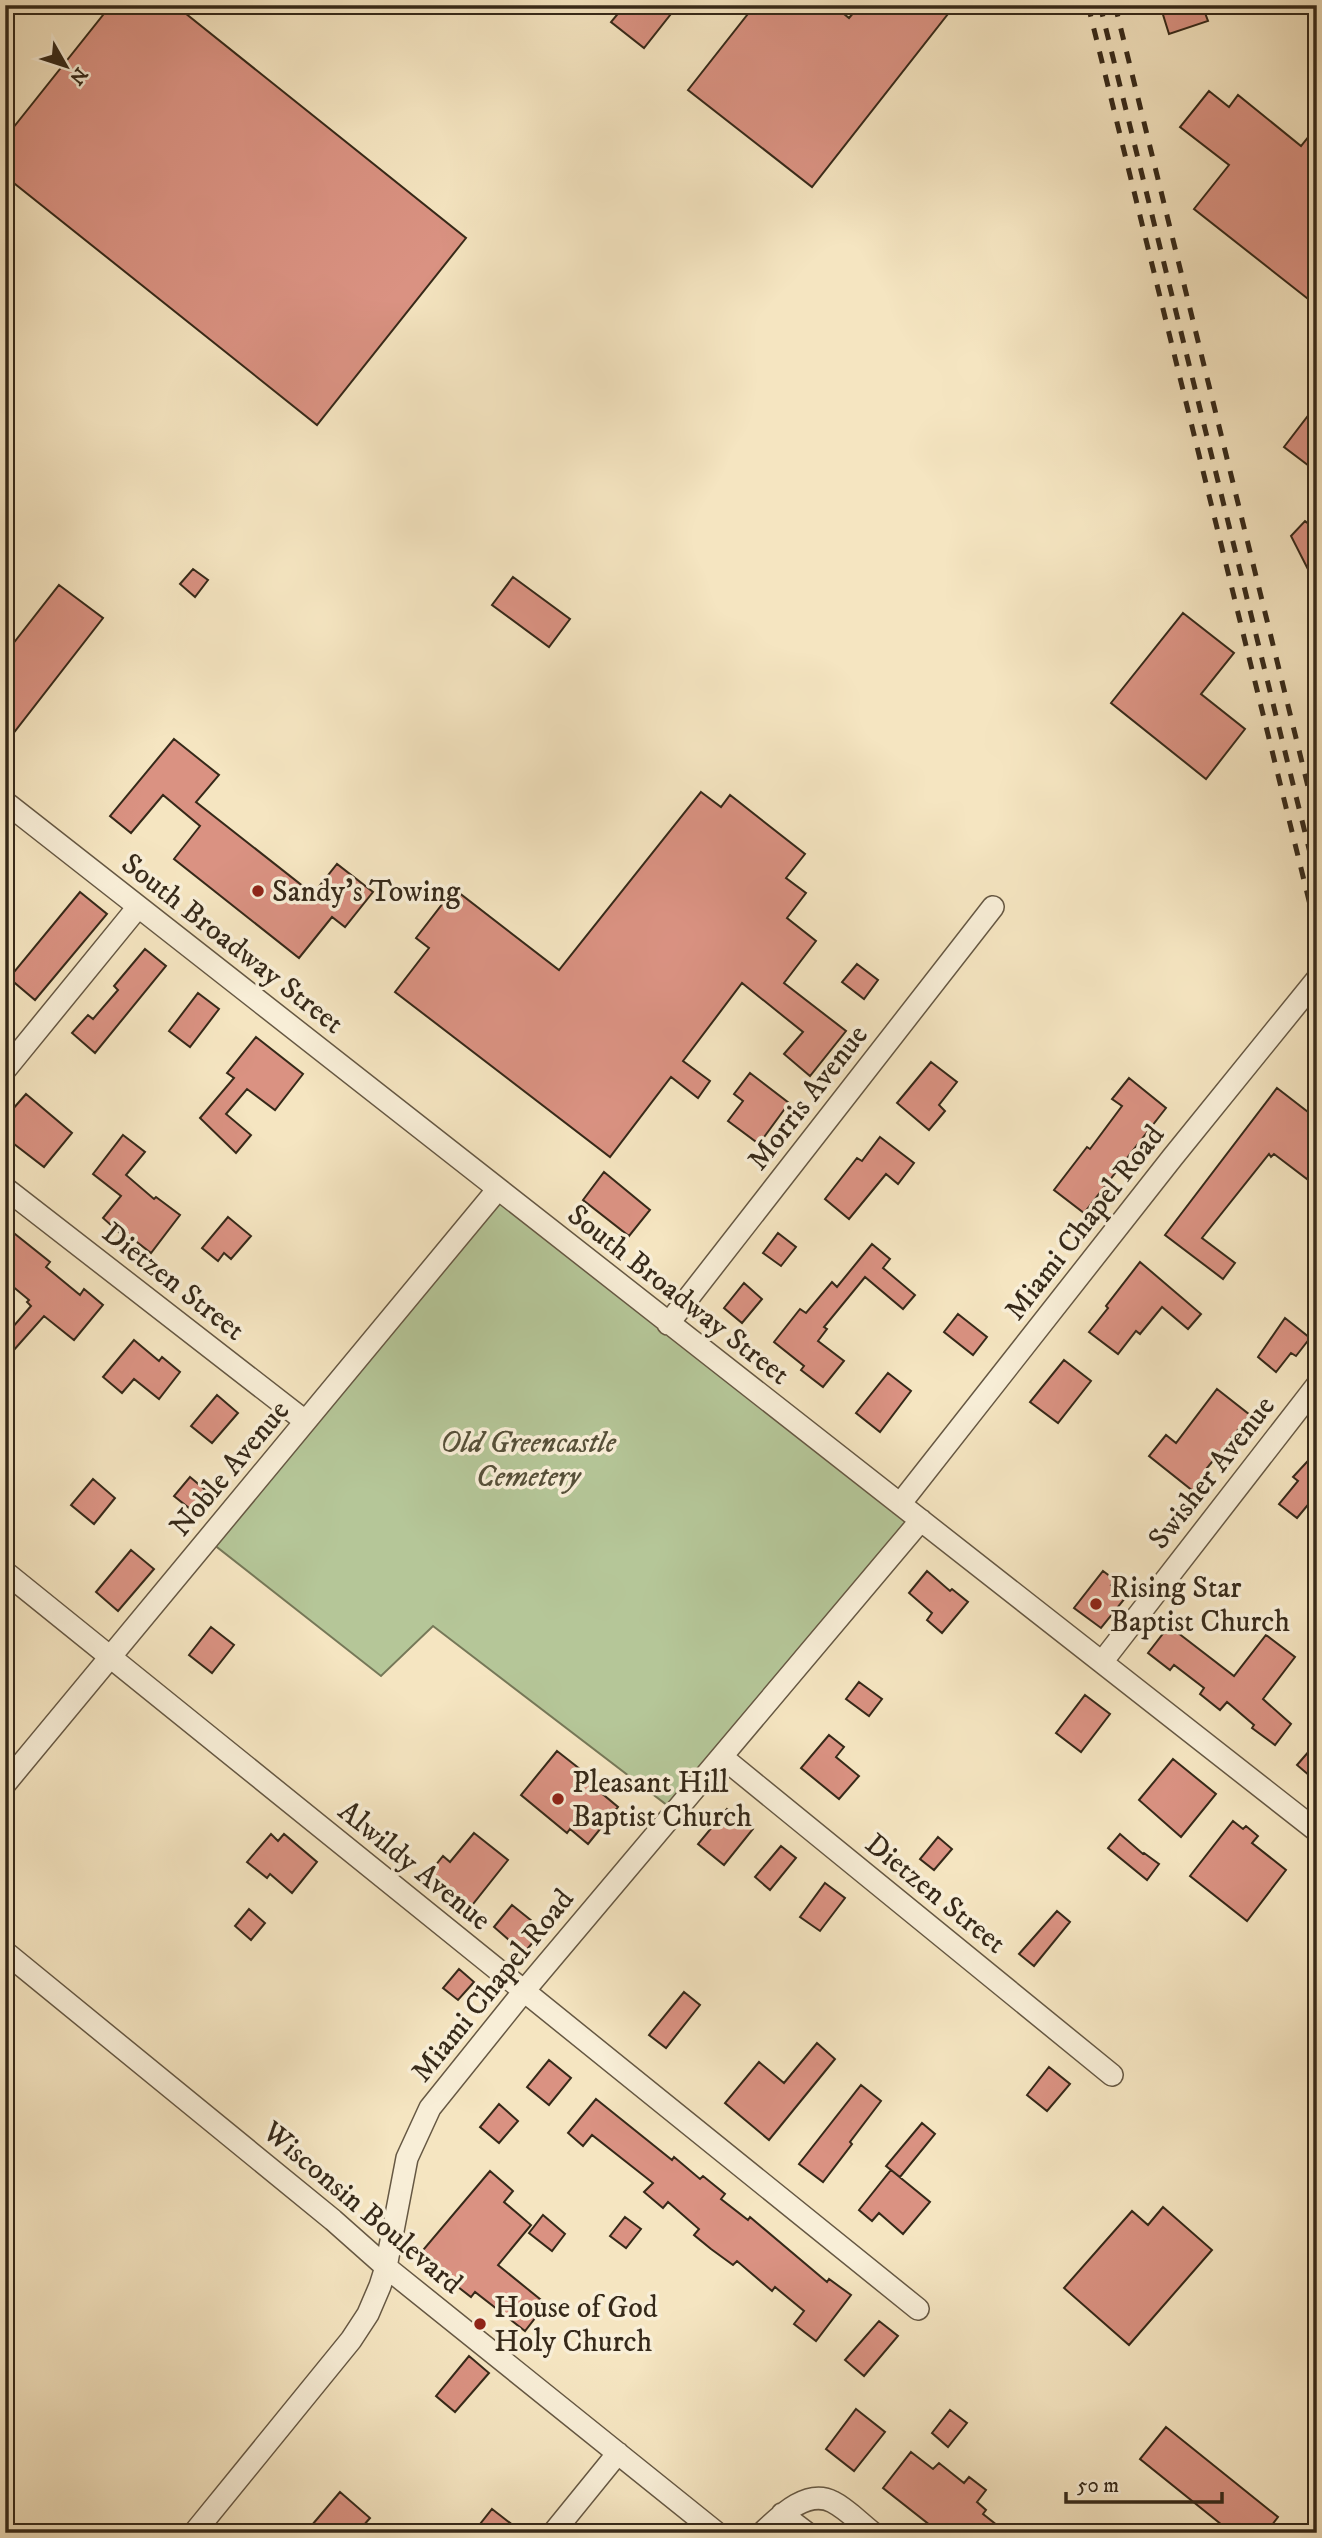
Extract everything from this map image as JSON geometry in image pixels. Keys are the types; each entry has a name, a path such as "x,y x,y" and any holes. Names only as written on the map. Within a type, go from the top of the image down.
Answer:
{"street":[{"name":"South Broadway Street","path":"5,802 1317,1831"},
{"path":"5,1070 138,907"},
{"name":"Morris Avenue","path":"668,1324 993,907"},
{"name":"Miami Chapel Road","path":"900,1504 1317,979"},
{"name":"Dietzen Street","path":"5,1188 305,1421"},
{"name":"Noble Avenue","path":"5,1784 498,1189"},
{"name":"Swisher Avenue","path":"1102,1662 1317,1385"},
{"name":"Miami Chapel Road","path":"194,2533 351,2340 368,2315 386,2267 407,2158 430,2108 524,1991 921,1520"},
{"name":"Alwildy Avenue","path":"5,1572 918,2309"},
{"name":"Dietzen Street","path":"722,1757 1112,2075"},
{"name":"Wisconsin Boulevard","path":"5,1952 333,2220 386,2267 717,2533"},
{"path":"553,2533 618,2453"},
{"path":"762,2533 796,2505 821,2498 833,2502 873,2533"},
{"path":"782,2514 807,2533"}],"green space":[{"name":"Old Greencastle Cemetery","path":"498,1189 921,1520 676,1812 433,1626 381,1676 208,1540"}],"building":[{"path":"111,5 175,5 466,238 317,425 5,176 5,138"},
{"path":"625,5 678,5 644,48 611,22"},
{"path":"755,5 833,5 849,18 860,5 955,5 812,187 688,90"},
{"path":"1160,5 1202,5 1208,21 1169,34"},
{"path":"1209,91 1229,107 1238,95 1301,146 1317,126 1317,306 1194,209 1229,165 1180,127"},
{"path":"1317,404 1317,472 1284,447"},
{"path":"1305,521 1317,531 1317,587 1291,536"},
{"path":"193,569 208,580 195,597 180,584"},
{"path":"513,577 570,619 549,647 492,605"},
{"path":"59,585 103,618 5,744 5,654"},
{"path":"1183,613 1234,653 1201,694 1245,729 1206,779 1111,703"},
{"path":"174,739 219,775 196,802 313,894 337,864 373,892 345,927 332,917 299,958 174,859 200,826 163,795 131,833 110,816"},
{"path":"701,792 721,807 730,795 805,854 786,878 806,893 787,918 816,941 784,983 846,1031 810,1076 784,1054 803,1032 742,983 683,1061 710,1081 698,1098 671,1077 610,1157 395,992 429,948 416,938 454,889 559,970"},
{"path":"80,892 107,914 35,1000 9,978"},
{"path":"145,949 166,966 95,1053 72,1033 88,1015 93,1019 118,990 114,986"},
{"path":"857,964 878,980 864,999 842,982"},
{"path":"198,993 219,1009 190,1047 169,1031"},
{"path":"256,1037 303,1074 275,1110 247,1089 226,1114 251,1135 236,1153 200,1118 234,1078 227,1073"},
{"path":"931,1062 957,1082 939,1105 945,1111 929,1130 897,1103"},
{"path":"750,1073 789,1103 759,1144 728,1121 743,1101 734,1094"},
{"path":"1129,1078 1166,1108 1084,1213 1054,1190 1087,1147 1090,1149 1122,1106 1112,1099"},
{"path":"1277,1088 1317,1119 1317,1166 1307,1179 1274,1154 1271,1157 1269,1154 1202,1238 1235,1263 1223,1279 1165,1235"},
{"path":"26,1094 72,1133 44,1167 5,1137 5,1118"},
{"path":"123,1135 145,1152 126,1175 154,1199 156,1197 180,1215 151,1253 124,1232 122,1235 103,1218 121,1196 93,1174"},
{"path":"880,1137 914,1163 898,1184 886,1174 849,1219 825,1199 857,1158 862,1161"},
{"path":"604,1172 650,1210 629,1236 583,1200"},
{"path":"228,1217 251,1236 231,1259 224,1253 218,1261 202,1248"},
{"path":"5,1226 50,1262 46,1267 80,1295 84,1289 103,1305 74,1340 44,1316 5,1360 5,1336 31,1306 27,1302 29,1300 5,1280"},
{"path":"778,1233 796,1247 781,1266 763,1253"},
{"path":"872,1244 890,1259 883,1268 915,1295 903,1309 865,1277 824,1327 827,1329 818,1341 844,1361 823,1387 801,1370 804,1366 774,1342 800,1309 806,1313 832,1282 837,1287"},
{"path":"1140,1262 1201,1314 1188,1329 1162,1307 1140,1334 1136,1331 1118,1354 1089,1332"},
{"path":"744,1283 762,1299 742,1323 724,1308"},
{"path":"958,1314 987,1337 973,1355 944,1332"},
{"path":"1285,1318 1310,1338 1296,1356 1291,1353 1276,1372 1258,1357"},
{"path":"134,1340 159,1361 162,1357 180,1372 159,1399 134,1379 122,1393 103,1377"},
{"path":"1064,1360 1091,1381 1058,1423 1030,1402"},
{"path":"888,1373 911,1391 880,1432 856,1413"},
{"path":"1217,1389 1250,1415 1207,1468 1209,1470 1193,1491 1149,1456 1166,1435 1176,1443"},
{"path":"217,1395 238,1413 212,1443 191,1426"},
{"path":"1317,1451 1317,1494 1297,1518 1279,1504 1298,1481 1293,1477"},
{"path":"190,1477 209,1493 194,1512 174,1496"},
{"path":"93,1479 115,1498 94,1524 71,1505"},
{"path":"131,1550 154,1569 118,1611 96,1592"},
{"path":"927,1571 968,1602 942,1633 927,1620 932,1613 909,1593"},
{"path":"1103,1571 1115,1580 1111,1585 1126,1597 1101,1628 1074,1608"},
{"path":"1169,1626 1234,1676 1266,1635 1295,1657 1263,1699 1291,1724 1275,1745 1252,1728 1254,1725 1227,1702 1220,1710 1200,1694 1204,1688 1174,1665 1170,1670 1148,1653"},
{"path":"211,1627 234,1645 212,1673 189,1655"},
{"path":"859,1682 882,1699 869,1716 846,1699"},
{"path":"1085,1695 1110,1714 1081,1752 1056,1733"},
{"path":"829,1735 844,1747 836,1757 859,1776 839,1799 801,1768"},
{"path":"1317,1742 1317,1782 1297,1765"},
{"path":"557,1751 590,1777 587,1781 618,1807 588,1844 570,1829 567,1833 521,1795"},
{"path":"1173,1759 1216,1794 1181,1837 1139,1800"},
{"path":"727,1809 753,1829 724,1865 698,1844"},
{"path":"1233,1821 1243,1829 1246,1826 1258,1836 1252,1843 1286,1870 1247,1921 1190,1876"},
{"path":"474,1833 508,1860 469,1909 427,1876 443,1856 450,1862"},
{"path":"271,1834 278,1841 284,1834 317,1862 292,1893 270,1874 267,1878 247,1862"},
{"path":"1120,1834 1159,1864 1147,1880 1108,1848"},
{"path":"938,1837 952,1849 934,1870 920,1859"},
{"path":"781,1846 796,1858 770,1890 755,1877"},
{"path":"825,1883 845,1898 820,1931 800,1917"},
{"path":"512,1905 543,1930 524,1953 494,1927"},
{"path":"249,1909 265,1923 251,1940 235,1926"},
{"path":"1057,1911 1070,1922 1034,1966 1019,1954"},
{"path":"459,1969 474,1982 458,2000 443,1988"},
{"path":"684,1992 700,2005 666,2048 649,2035"},
{"path":"817,2043 835,2059 769,2140 725,2103 759,2062 784,2083"},
{"path":"549,2060 571,2078 549,2105 527,2087"},
{"path":"1049,2067 1070,2084 1047,2111 1027,2095"},
{"path":"861,2085 881,2101 823,2182 799,2164"},
{"path":"596,2099 672,2160 674,2157 700,2179 703,2176 725,2194 721,2199 748,2220 750,2217 827,2282 829,2279 851,2295 816,2341 794,2324 804,2311 775,2287 772,2291 737,2261 733,2265 694,2235 699,2229 668,2202 663,2208 644,2192 653,2183 592,2135 583,2146 568,2133"},
{"path":"499,2104 518,2121 499,2143 480,2127"},
{"path":"922,2123 935,2134 900,2177 886,2166"},
{"path":"891,2170 930,2202 903,2234 879,2213 872,2221 859,2210"},
{"path":"490,2171 513,2191 504,2202 531,2225 498,2265 546,2304 525,2331 475,2292 471,2297 418,2256"},
{"path":"1163,2207 1212,2250 1129,2345 1064,2288 1132,2211 1148,2225"},
{"path":"543,2215 565,2234 552,2251 529,2233"},
{"path":"625,2217 641,2229 626,2248 610,2236"},
{"path":"879,2321 898,2336 864,2376 845,2360"},
{"path":"469,2356 489,2373 455,2412 436,2396"},
{"path":"856,2409 885,2432 854,2471 826,2449"},
{"path":"950,2410 967,2423 948,2447 932,2433"},
{"path":"1166,2427 1278,2517 1266,2533 1232,2533 1140,2459"},
{"path":"911,2452 933,2469 939,2463 964,2483 969,2477 986,2490 977,2502 986,2510 983,2514 1007,2533 925,2533 931,2526 883,2488"},
{"path":"340,2492 370,2518 357,2533 321,2533 312,2525"},
{"path":"492,2509 523,2533 473,2533"}],"railway":[{"path":"1088,5 1317,933"},
{"path":"1100,5 1317,881"},
{"path":"1115,5 1317,823"}],"place":[{"name":"Sandy’s Towing","path":"258,891"},
{"name":"Rising Star Baptist Church","path":"1096,1604"},
{"name":"Pleasant Hill Baptist Church","path":"558,1799"},
{"name":"House of God Holy Church","path":"480,2324"}]}
